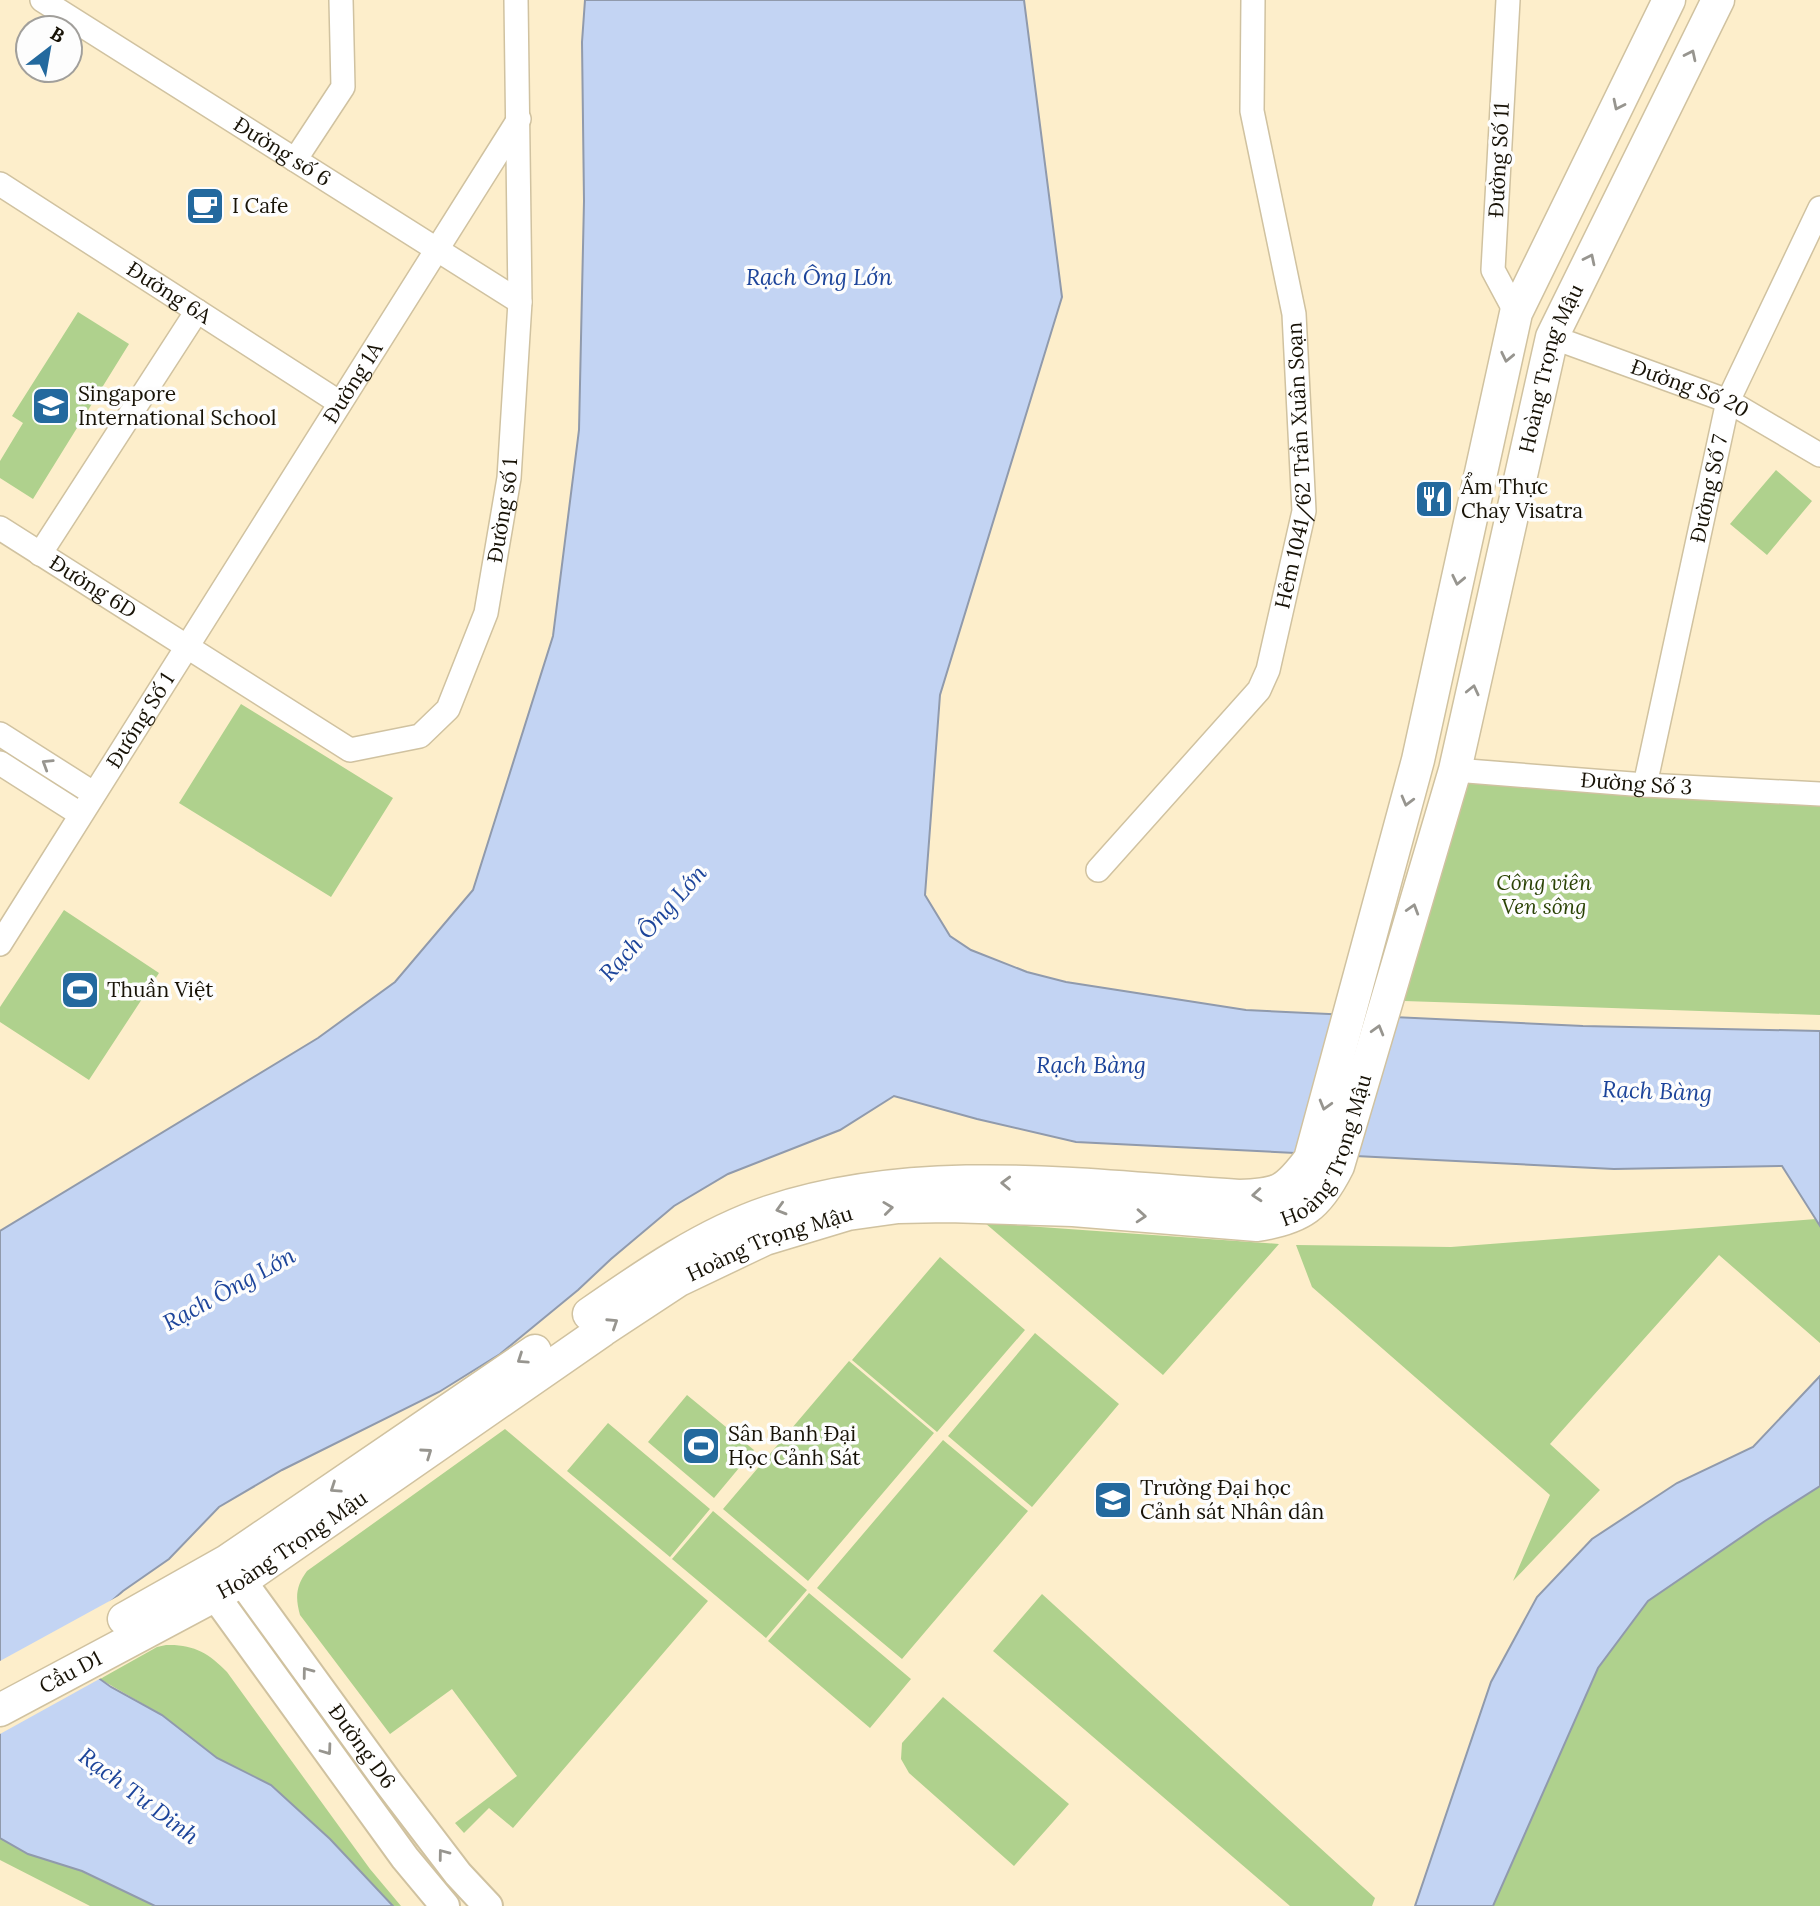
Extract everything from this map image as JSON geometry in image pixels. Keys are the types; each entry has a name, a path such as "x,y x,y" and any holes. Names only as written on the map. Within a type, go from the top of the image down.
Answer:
{"main road":[{"name":"Hoàng Trọng Mậu","path":"135,1625 221,1579 679,1280 725,1256 802,1226 848,1214 898,1207 1074,1198 1266,1195 1291,1185 1310,1159 1418,761 1516,313 1670,0"},
{"name":"Hoàng Trọng Mậu","path":"1074,1198 1257,1225 1283,1221 1305,1210 1325,1192 1338,1166 1455,770 1552,337 1718,0"},
{"path":"1516,313 1552,337"},
{"name":"Cầu D1","path":"0,1686 135,1625"},
{"name":"Cầu D1","path":"0,1710 135,1625"}],"street":[{"name":"Đường số 6","path":"42,0 520,302"},
{"path":"295,159 343,87 341,0"},
{"name":"Đường số 1","path":"186,646 350,750 420,736 448,709 486,614 509,478 520,302 516,0"},
{"name":"Hẻm 1041/62 Trần Xuân Soạn","path":"1098,870 1259,690 1268,670 1304,511 1294,314 1252,111 1253,0"},
{"name":"Đường Số 11","path":"1508,0 1493,270 1516,313"},
{"name":"Đường 1A","path":"186,646 519,119"},
{"name":"Đường 6A","path":"0,184 340,402"},
{"name":"Đường Số 7","path":"1645,785 1728,401 1820,208"},
{"path":"40,554 197,311"},
{"name":"Đường Số 20","path":"1552,337 1728,401 1820,455"},
{"name":"Đường 6D","path":"0,528 186,646"},
{"name":"Đường Số 1","path":"80,814 186,646"},
{"path":"0,734 93,793"},
{"path":"0,763 80,814 0,944"},
{"name":"Đường Số 3","path":"1455,770 1645,785 1820,794"},
{"name":"Đường D6","path":"221,1579 405,1858 445,1906"},
{"name":"Đường D6","path":"221,1579 458,1874 488,1906"}],"green space":[{"path":"78,312 129,344 33,499 0,478 0,461 23,423 12,416"},
{"path":"1776,470 1812,501 1767,555 1730,524"},
{"path":"241,704 393,798 331,897 179,803"},
{"name":"Công viên Ven sông","path":"1476,780 1820,803 1820,1015 1404,1001 1452,802 1460,789"},
{"name":"Thuần Việt","path":"64,910 159,973 89,1080 0,1022 0,1007"},
{"path":"1816,1219 1820,1226 1820,1343 1719,1255 1550,1444 1600,1490 1513,1581 1550,1495 1312,1287 1296,1245 1451,1247"},
{"path":"985,1223 1279,1244 1163,1375"},
{"path":"940,1257 1025,1330 937,1432 852,1360"},
{"path":"1035,1333 1119,1404 1032,1507 948,1436"},
{"path":"849,1361 934,1433 808,1581 723,1509"},
{"name":"Sân Banh Đại Học Cảnh Sát","path":"687,1395 754,1450 714,1498 648,1442"},
{"path":"608,1423 710,1509 670,1557 567,1471"},
{"path":"505,1429 708,1601 513,1828 489,1808 464,1833 455,1823 517,1776 452,1689 390,1734 300,1615 298,1592 307,1571"},
{"path":"943,1440 1028,1511 902,1659 817,1588"},
{"path":"1820,1486 1820,1906 1493,1906 1598,1668 1648,1601"},
{"path":"713,1511 807,1590 766,1638 672,1559"},
{"path":"809,1593 911,1679 870,1728 768,1641"},
{"path":"1042,1594 1375,1898 1372,1906 1290,1906 993,1651"},
{"path":"184,1646 200,1651 227,1672 370,1869 401,1906 393,1906 271,1785 217,1758 162,1715 100,1679 157,1647"},
{"path":"943,1697 1069,1804 1014,1866 909,1773 901,1759 902,1743"},
{"path":"0,1838 28,1854 81,1871 155,1906 90,1906 0,1860"}],"water":[{"name":"Rạch Ông Lớn","path":"585,0 1024,0 1062,297 940,695 925,895 950,936 971,950 1027,972 1066,982 1246,1010 1583,1026 1820,1031 1820,1226 1782,1166 1614,1169 1076,1142 894,1096 840,1130 728,1174 674,1206 500,1354 439,1392 282,1470 219,1507 169,1559 123,1591 92,1618 72,1646 72,1659 111,1687 162,1715 217,1758 271,1785 330,1839 393,1906 155,1906 82,1871 28,1854 0,1838 0,1231 318,1038 395,982 473,890 553,636 579,430 584,201 582,42"},
{"path":"1820,1376 1820,1486 1648,1601 1598,1668 1493,1906 1415,1906 1491,1682 1537,1597 1592,1539 1677,1483 1753,1447"}],"pier":[{"path":"126,1592 95,1620 75,1647 75,1657 103,1677 0,1734 0,1661"}],"place":[{"name":"I Cafe","path":"205,206"},
{"name":"Singapore International School","path":"51,406"},
{"name":"Ẩm Thực Chay Visatra","path":"1434,499"},
{"name":"Thuần Việt","path":"80,990"},
{"name":"Sân Banh Đại Học Cảnh Sát","path":"701,1446"},
{"name":"Trường Đại học Cảnh sát Nhân dân","path":"1113,1500"}],"water label":[{"name":"Rạch Bàng","path":"1091,1065"},
{"name":"Rạch Bàng","path":"1657,1091"},
{"name":"Rạch Tư Dinh","path":"139,1796"}]}
